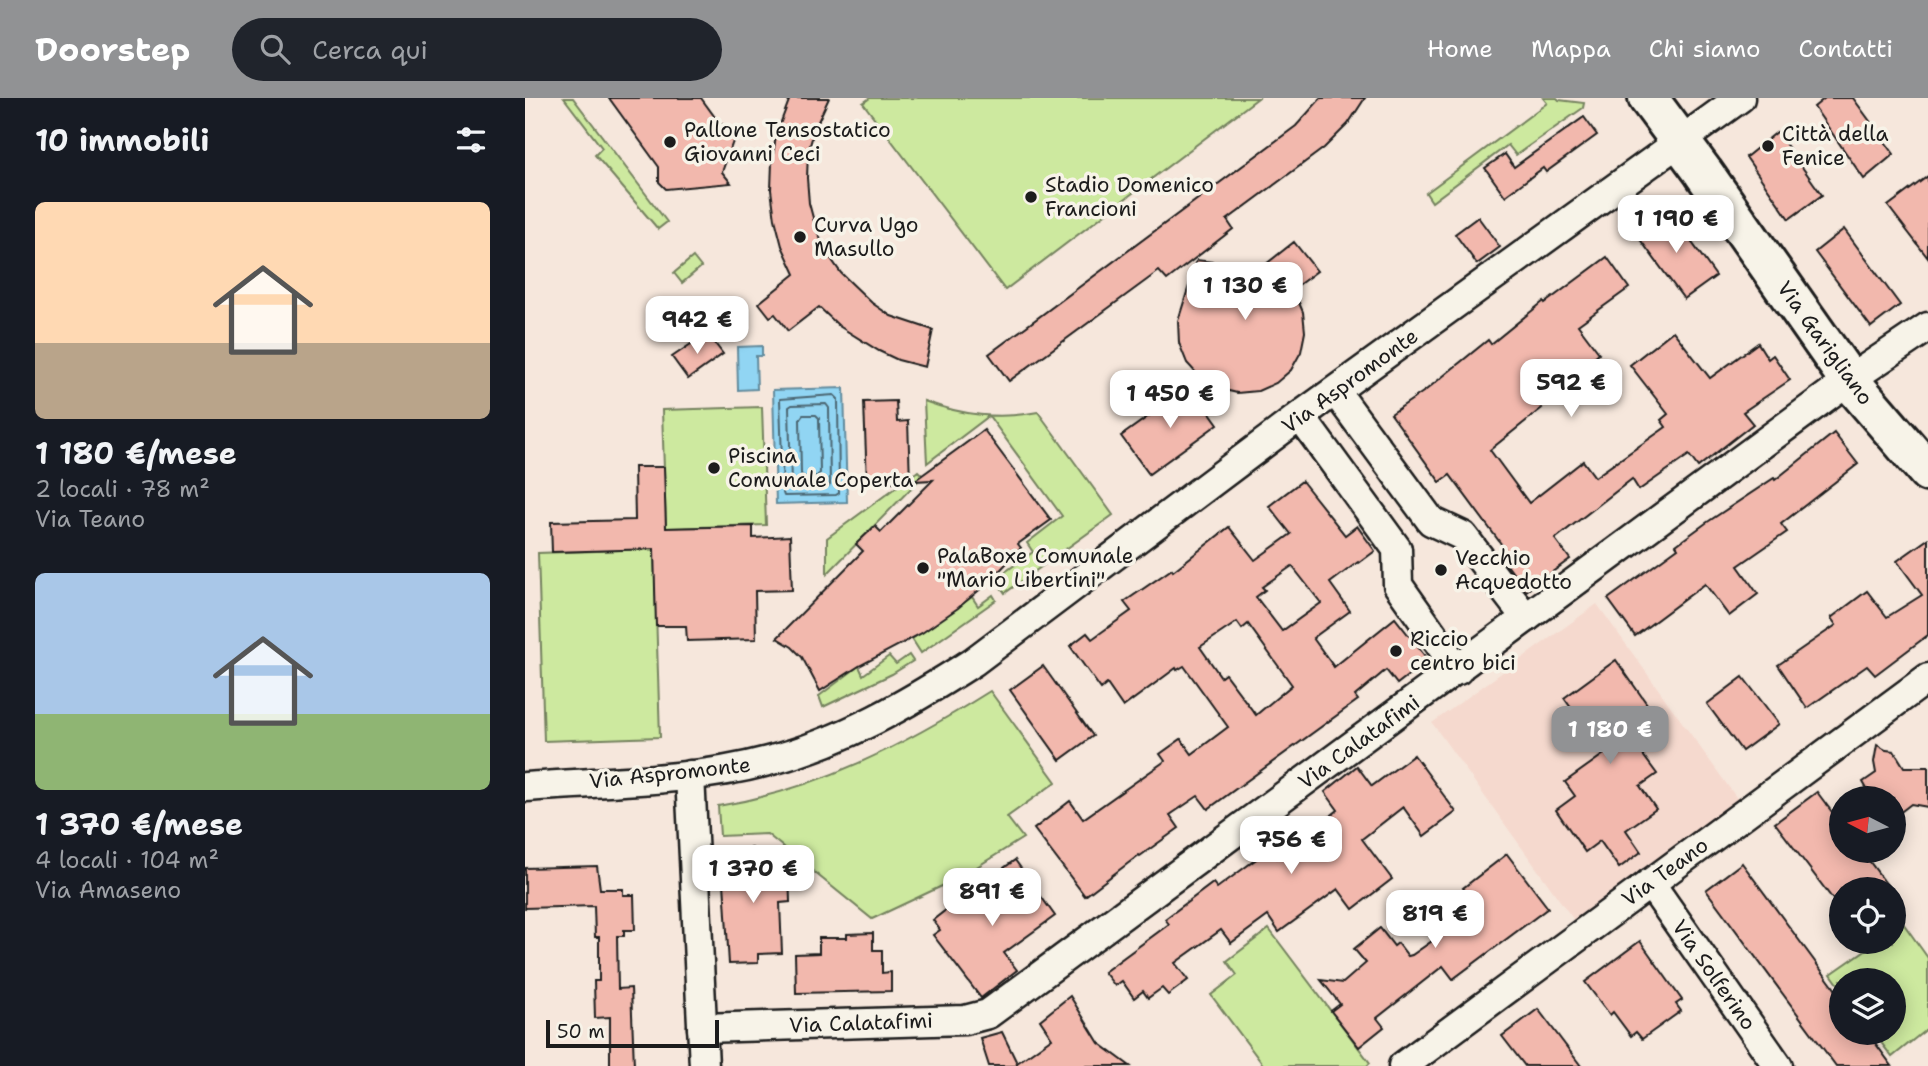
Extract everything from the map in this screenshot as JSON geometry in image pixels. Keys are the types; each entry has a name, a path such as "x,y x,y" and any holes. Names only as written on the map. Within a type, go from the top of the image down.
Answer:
{"main road":[{"name":"Via Garigliano","path":"1648,98 1849,380 1928,472"}],"street":[{"name":"Via Aspromonte","path":"525,787 690,775 768,762 807,750 876,720 926,693 973,662 1300,416 1740,98"},
{"name":"Via Calatafimi","path":"702,1028 965,1020 988,1014 1849,380 1928,327"},
{"path":"1336,392 1431,521 1463,536 1526,618"},
{"path":"1300,416 1397,549 1398,585 1458,670"},
{"name":"Via Teano","path":"1403,1066 1928,678"},
{"path":"690,775 704,1066"},
{"name":"Via Solferino","path":"1650,883 1778,1066"}],"shaded area":[{"path":"1597,604 1741,804 1576,923 1432,723"}],"green space":[{"path":"564,98 573,98 667,222 658,229 595,155 602,148"},
{"name":"Stadio Domenico Francioni","path":"870,98 1258,98 1005,290 863,103"},
{"path":"1543,98 1584,103 1583,108 1516,155 1508,145 1432,202 1426,193 1547,103"},
{"path":"693,257 701,267 682,283 674,273"},
{"path":"924,401 980,415 1009,416 1038,412 1113,515 1005,593 995,579 1033,552 1027,543 1062,516 989,416 927,463"},
{"name":"Piscina Comunale Coperta","path":"762,407 766,525 666,528 662,410"},
{"path":"918,471 923,476 827,574 827,538"},
{"path":"654,549 660,737 544,741 538,553"},
{"path":"993,595 996,600 921,653 912,639 972,597 978,606"},
{"path":"909,655 913,661 892,674 823,707 819,696 859,666 863,675 889,656 896,664"},
{"path":"990,691 1056,782 1007,817 1023,838 959,878 872,919 767,834 720,836 718,806 755,799 826,777 926,729"},
{"path":"1906,927 1928,958 1928,1028 1892,1057 1883,1045 1906,1045 1906,968 1840,968 1860,954 1906,954"},
{"path":"1269,929 1370,1063 1367,1066 1264,1066 1211,995 1237,975 1227,961"}],"water":[{"path":"762,346 762,356 756,356 757,389 738,390 737,347"},
{"path":"844,388 847,502 776,504 773,390"}],"building":[{"name":"Pallone Tensostatico Giovanni Ceci","path":"609,98 701,98 720,124 729,126 736,133 722,172 731,183 666,189 659,182 659,167"},
{"name":"Curva Ugo Masullo","path":"790,98 829,98 815,128 808,152 807,178 809,203 816,229 827,253 841,273 872,303 891,316 933,330 925,367 898,360 879,351 839,326 819,307 788,331 775,314 770,317 759,303 795,274 782,246 771,190 776,135"},
{"path":"1321,98 1365,98 1348,124 1324,148 1227,220 1233,229 1167,280 1159,271 1009,381 989,354 1296,126"},
{"path":"1825,98 1853,98 1894,154 1864,179 1814,107"},
{"path":"1584,117 1597,135 1546,172 1543,168 1505,196 1485,168 1505,154 1514,167"},
{"path":"1777,132 1822,195 1789,219 1746,157"},
{"path":"1928,176 1928,258 1888,206"},
{"path":"1670,212 1716,276 1684,299 1636,234"},
{"path":"1478,217 1500,247 1477,264 1455,234"},
{"path":"1844,229 1900,305 1871,327 1815,252"},
{"path":"1294,242 1317,271 1293,289 1303,312 1305,332 1301,352 1291,370 1276,383 1258,391 1237,393 1208,386 1187,363 1179,343 1178,321 1197,260 1261,268"},
{"path":"1607,257 1629,288 1578,325 1599,353 1582,367 1578,361 1534,397 1542,408 1490,450 1529,503 1583,461 1595,477 1666,427 1661,420 1668,414 1630,365 1673,331 1710,378 1758,343 1768,359 1773,355 1790,380 1743,412 1753,424 1698,467 1689,455 1639,490 1632,479 1555,539 1570,559 1526,591 1507,565 1513,560 1450,475 1440,482 1391,414 1426,390 1488,340 1491,344 1544,301 1545,303"},
{"path":"707,333 723,354 688,379 672,357"},
{"path":"1191,386 1218,424 1149,474 1121,436"},
{"path":"896,401 897,422 908,421 910,481 867,483 864,402"},
{"name":"PalaBoxe Comunale \"Mario Libertini\"","path":"984,430 1051,520 1018,544 1021,548 990,581 958,608 922,633 859,666 820,691 802,657 777,638 863,551 856,544 875,526 881,532 933,480 914,481"},
{"path":"1834,433 1858,464 1781,524 1787,532 1738,566 1758,594 1729,616 1705,584 1635,636 1608,599 1678,548 1676,545 1774,478 1775,480"},
{"path":"634,467 664,467 666,528 753,526 753,538 790,536 792,590 755,591 756,639 687,641 686,626 656,626 654,549 552,552 551,522 635,520"},
{"path":"1302,481 1345,535 1357,526 1375,551 1330,583 1350,611 1313,638 1334,667 1395,618 1428,660 1397,684 1386,670 1355,696 1358,700 1208,809 1198,796 1170,815 1179,828 1085,896 1034,829 1070,801 1083,819 1165,761 1160,754 1181,739 1192,754 1228,727 1184,666 1177,670 1176,668 1123,707 1107,684 1101,689 1070,646 1087,633 1092,639 1131,611 1124,602 1172,569 1173,571 1229,527 1255,560 1291,534 1269,506","holes":["1292,566 1321,603 1282,631 1256,597 1265,590 1262,587","1237,622 1242,629 1248,624 1292,685 1256,715 1225,674 1221,677 1200,647"]},
{"path":"1928,539 1928,635 1875,675 1867,666 1807,708 1778,665 1836,625 1831,618 1867,591 1887,617 1922,595 1897,561"},
{"path":"1616,660 1647,704 1636,712 1658,744 1643,755 1657,774 1640,786 1656,809 1626,830 1641,852 1619,868 1600,841 1585,852 1556,810 1575,796 1565,782 1604,754 1564,698"},
{"path":"1043,666 1093,736 1060,760 1010,690"},
{"path":"1743,677 1779,724 1742,751 1707,704"},
{"path":"1877,745 1894,751 1904,767 1928,767 1928,807 1911,804 1906,808 1906,786 1865,786 1863,782 1876,773 1874,762"},
{"path":"1414,755 1456,812 1424,836 1403,807 1362,839 1392,879 1353,909 1338,889 1279,932 1268,916 1231,943 1221,930 1175,963 1188,980 1168,995 1162,988 1148,998 1143,991 1134,998 1122,981 1115,986 1104,972 1169,924 1165,919 1213,883 1217,888 1270,849 1277,858 1338,810 1325,792 1357,766 1372,786"},
{"path":"1817,792 1829,808 1829,863 1871,863 1881,877 1829,877 1829,894 1775,823"},
{"path":"752,848 752,852 765,851 766,873 789,872 790,902 780,903 782,953 758,954 758,963 729,964 722,850"},
{"path":"1507,854 1548,908 1453,979 1443,966 1377,1018 1384,1027 1359,1047 1331,1011 1340,1004 1321,980 1343,983 1366,963 1354,949 1380,928 1394,946 1398,943 1408,956 1412,955 1479,908 1463,888"},
{"path":"1015,860 1055,916 1004,953 1017,970 981,998 933,935 940,930 933,920 951,906 955,911 993,882 990,878"},
{"path":"1742,863 1829,981 1829,1045 1877,1045 1892,1066 1836,1066 1706,890"},
{"path":"597,866 600,889 623,889 623,895 634,895 635,930 624,930 624,936 617,936 618,989 631,988 634,1066 610,1066 610,1017 595,1018 594,981 599,981 599,937 595,937 594,906 525,908 525,868"},
{"path":"873,933 873,950 882,950 882,973 891,972 891,991 796,993 795,954 819,953 819,938 847,938 847,934"},
{"path":"1640,941 1682,1000 1676,1004 1681,1011 1642,1039 1636,1032 1631,1036 1613,1012 1610,1015 1585,982"},
{"path":"1070,996 1099,1043 1130,1066 989,1066 980,1038 1002,1032 1017,1063 1052,1038 1040,1020"},
{"path":"1538,1009 1581,1066 1525,1066 1502,1036"}],"place":[{"name":"Pallone Tensostatico Giovanni Ceci","path":"670,142"},
{"name":"Città della Fenice","path":"1768,146"},
{"name":"Stadio Domenico Francioni","path":"1031,197"},
{"name":"Curva Ugo Masullo","path":"800,237"},
{"name":"Piscina Comunale Coperta","path":"714,468"},
{"name":"PalaBoxe Comunale \"Mario Libertini\"","path":"923,568"},
{"name":"Vecchio Acquedotto","path":"1441,570"},
{"name":"Riccio centro bici","path":"1396,651"}]}
